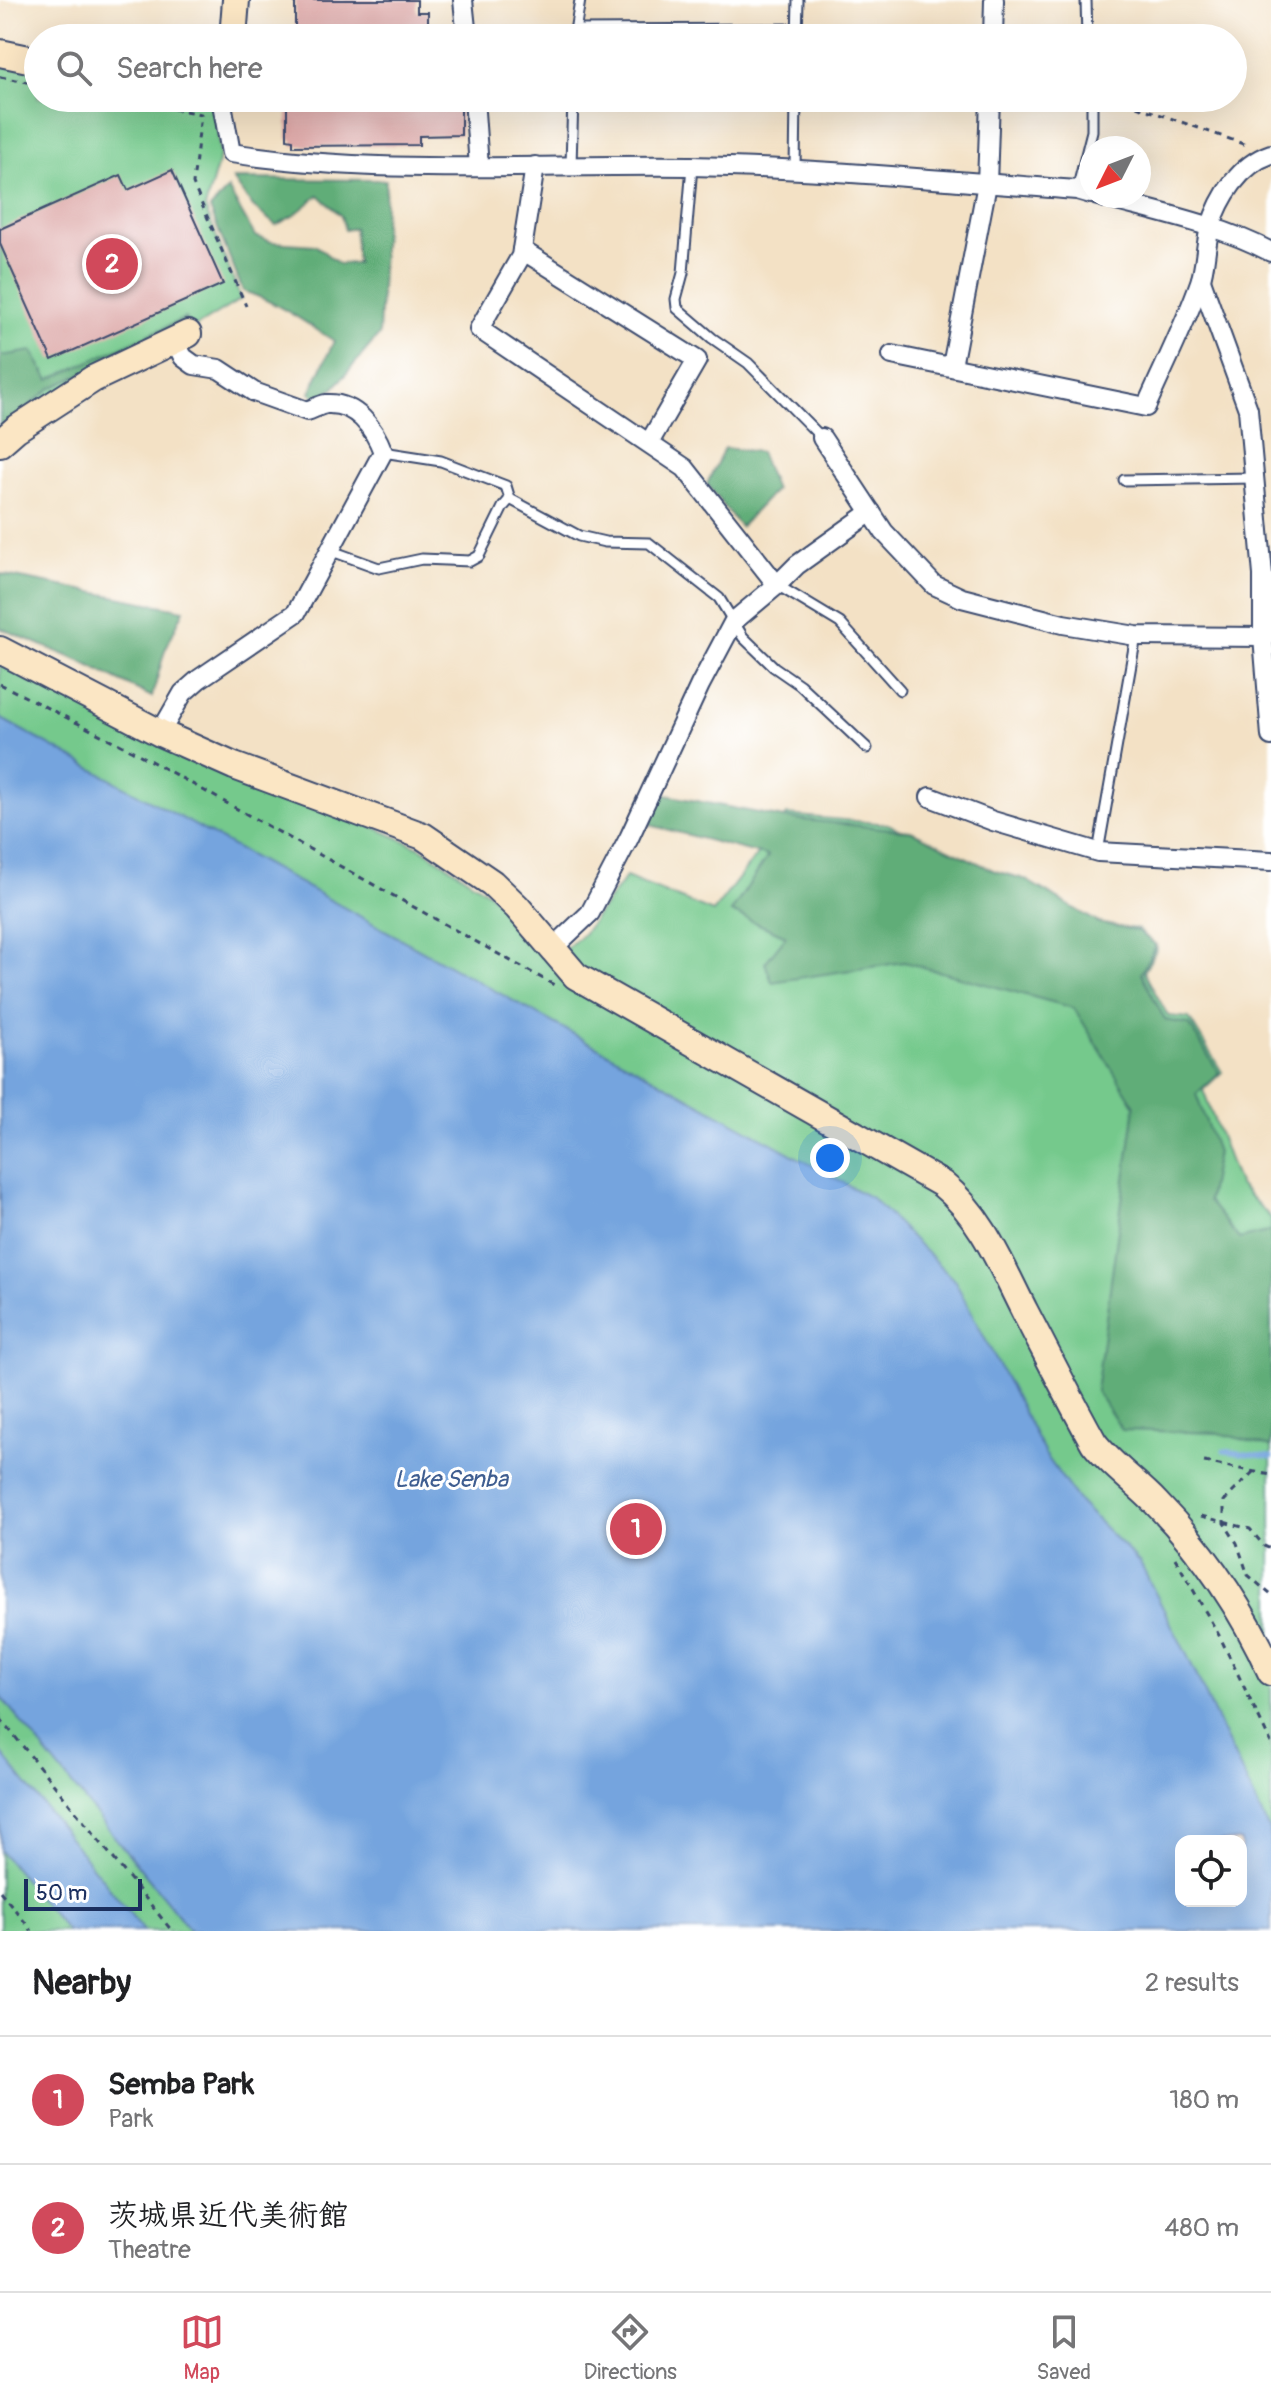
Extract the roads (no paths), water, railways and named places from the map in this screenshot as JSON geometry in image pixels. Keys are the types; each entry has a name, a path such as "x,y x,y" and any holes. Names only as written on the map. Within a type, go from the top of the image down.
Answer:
{"street":[{"path":"234,24 236,0"},
{"path":"463,0 466,24"},
{"path":"993,24 994,0"},
{"path":"0,53 24,58"},
{"path":"224,112 231,153 285,162 795,169 1079,192"},
{"path":"475,112 479,167"},
{"path":"952,366 987,184 990,112"},
{"path":"892,355 1146,407 1201,280 1210,228 1238,174 1264,151"},
{"path":"535,166 522,250 479,329 685,468 777,585"},
{"path":"1140,208 1210,228 1271,252"},
{"path":"522,250 697,360 649,443"},
{"path":"1201,280 1248,409 1267,574 1263,637 1271,736"},
{"path":"0,443 16,429 93,379 182,337 183,357 194,365 219,369 254,392 307,411 326,404 348,409 371,426 383,452 296,613 183,693 160,733"},
{"path":"822,438 884,532 934,585 962,598 1063,624 1136,636 1263,637"},
{"path":"552,949 590,913 734,621 797,565 871,512"},
{"path":"0,650 160,733 234,766 423,836 492,883 517,907 576,976 942,1184 971,1212 1094,1443 1107,1459 1156,1503 1200,1553 1229,1594 1271,1672"},
{"path":"930,797 993,821 1098,852 1271,861"}],"lane":[{"path":"576,24 580,0"},
{"path":"797,24 798,0"},
{"path":"1086,0 1087,24"},
{"path":"571,165 573,112"},
{"path":"795,169 796,112"},
{"path":"1091,136 1092,112"},
{"path":"692,166 677,308 748,363 822,438"},
{"path":"383,452 441,461 506,486 510,499 579,536 605,542 649,543 719,598 743,637 867,748"},
{"path":"1124,480 1255,478"},
{"path":"329,550 379,568 422,559 470,561 479,556 510,499"},
{"path":"777,585 840,623 900,690"},
{"path":"1098,852 1136,636"}],"water":[{"name":"Lake Senba","path":"0,718 873,1199 955,1281 1045,1454 1080,1503 1140,1563 1187,1655 1271,1840 1271,1931 191,1931 0,1696"},
{"path":"0,1751 144,1931 67,1931 0,1851"}],"waterway":[{"path":"1224,1451 1271,1457"}],"place":[{"name":"茨城県近代美術館","path":"112,264"},
{"name":"Semba Park","path":"636,1529"}]}
